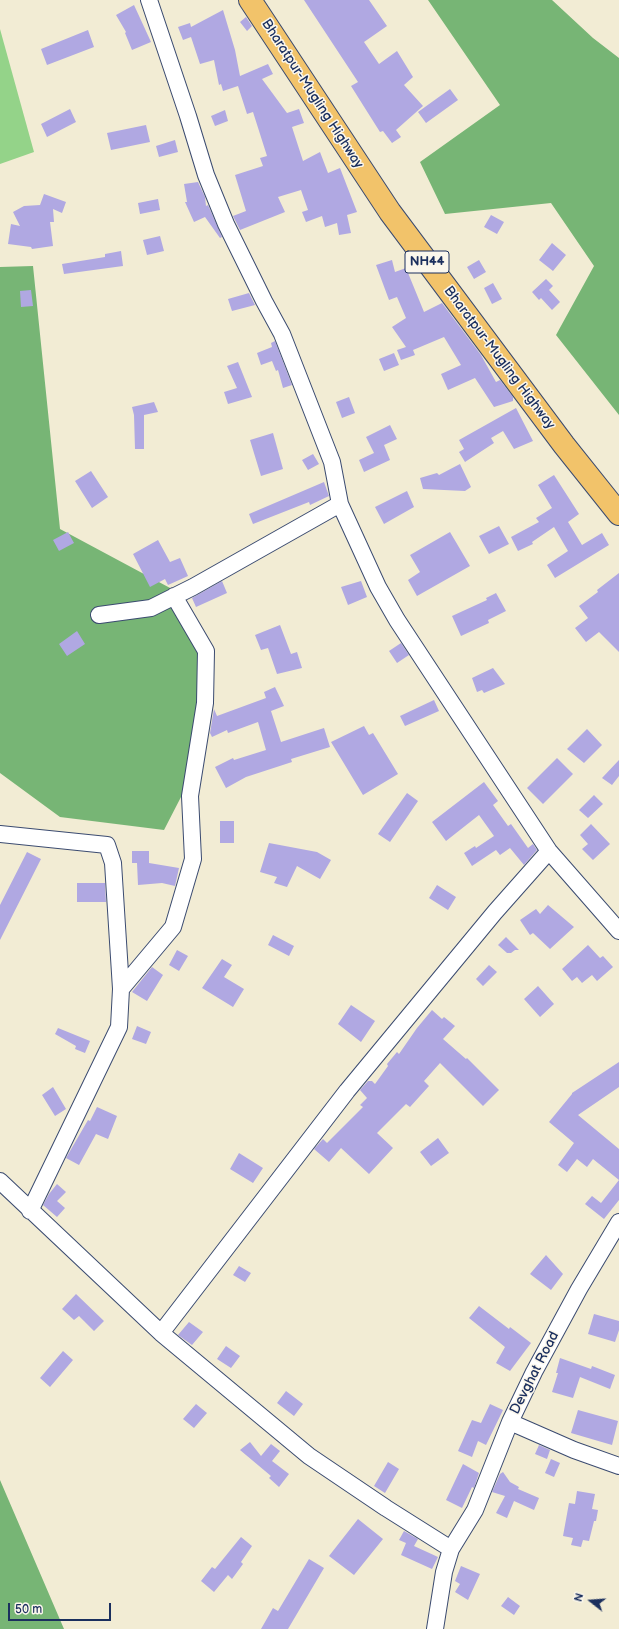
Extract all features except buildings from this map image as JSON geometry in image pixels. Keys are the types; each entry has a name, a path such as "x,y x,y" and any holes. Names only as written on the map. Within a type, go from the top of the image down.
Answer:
{"highway":[{"name":"Bharatpur-Mugling Highway","path":"250,0 390,212 564,445 619,514"}],"street":[{"path":"149,0 206,175 226,224 282,334 332,462 340,504 378,587 397,620 549,851 619,931"},
{"path":"99,615 151,608 193,587 340,504"},
{"path":"121,989 173,926 193,859 190,796 206,703 206,651 174,596"},
{"path":"0,834 108,845 113,863 121,989 118,1026 30,1211"},
{"path":"161,1333 347,1091 495,912 549,851"},
{"path":"0,1181 30,1211 161,1333 309,1456 386,1508 451,1549"},
{"name":"Devghat Road","path":"619,1222 575,1296 534,1372 510,1422 574,1450 619,1466"},
{"path":"434,1629 444,1572 451,1549 475,1510 510,1422"}],"green space":[{"path":"428,0 552,0 593,38 619,58 619,415 556,335 594,266 551,203 445,214 420,162 500,105"},
{"path":"0,29 34,152 0,164"},
{"path":"33,266 60,529 185,596 199,653 199,762 164,830 60,817 0,773 0,267"},
{"path":"0,1480 64,1629 0,1629"}]}
